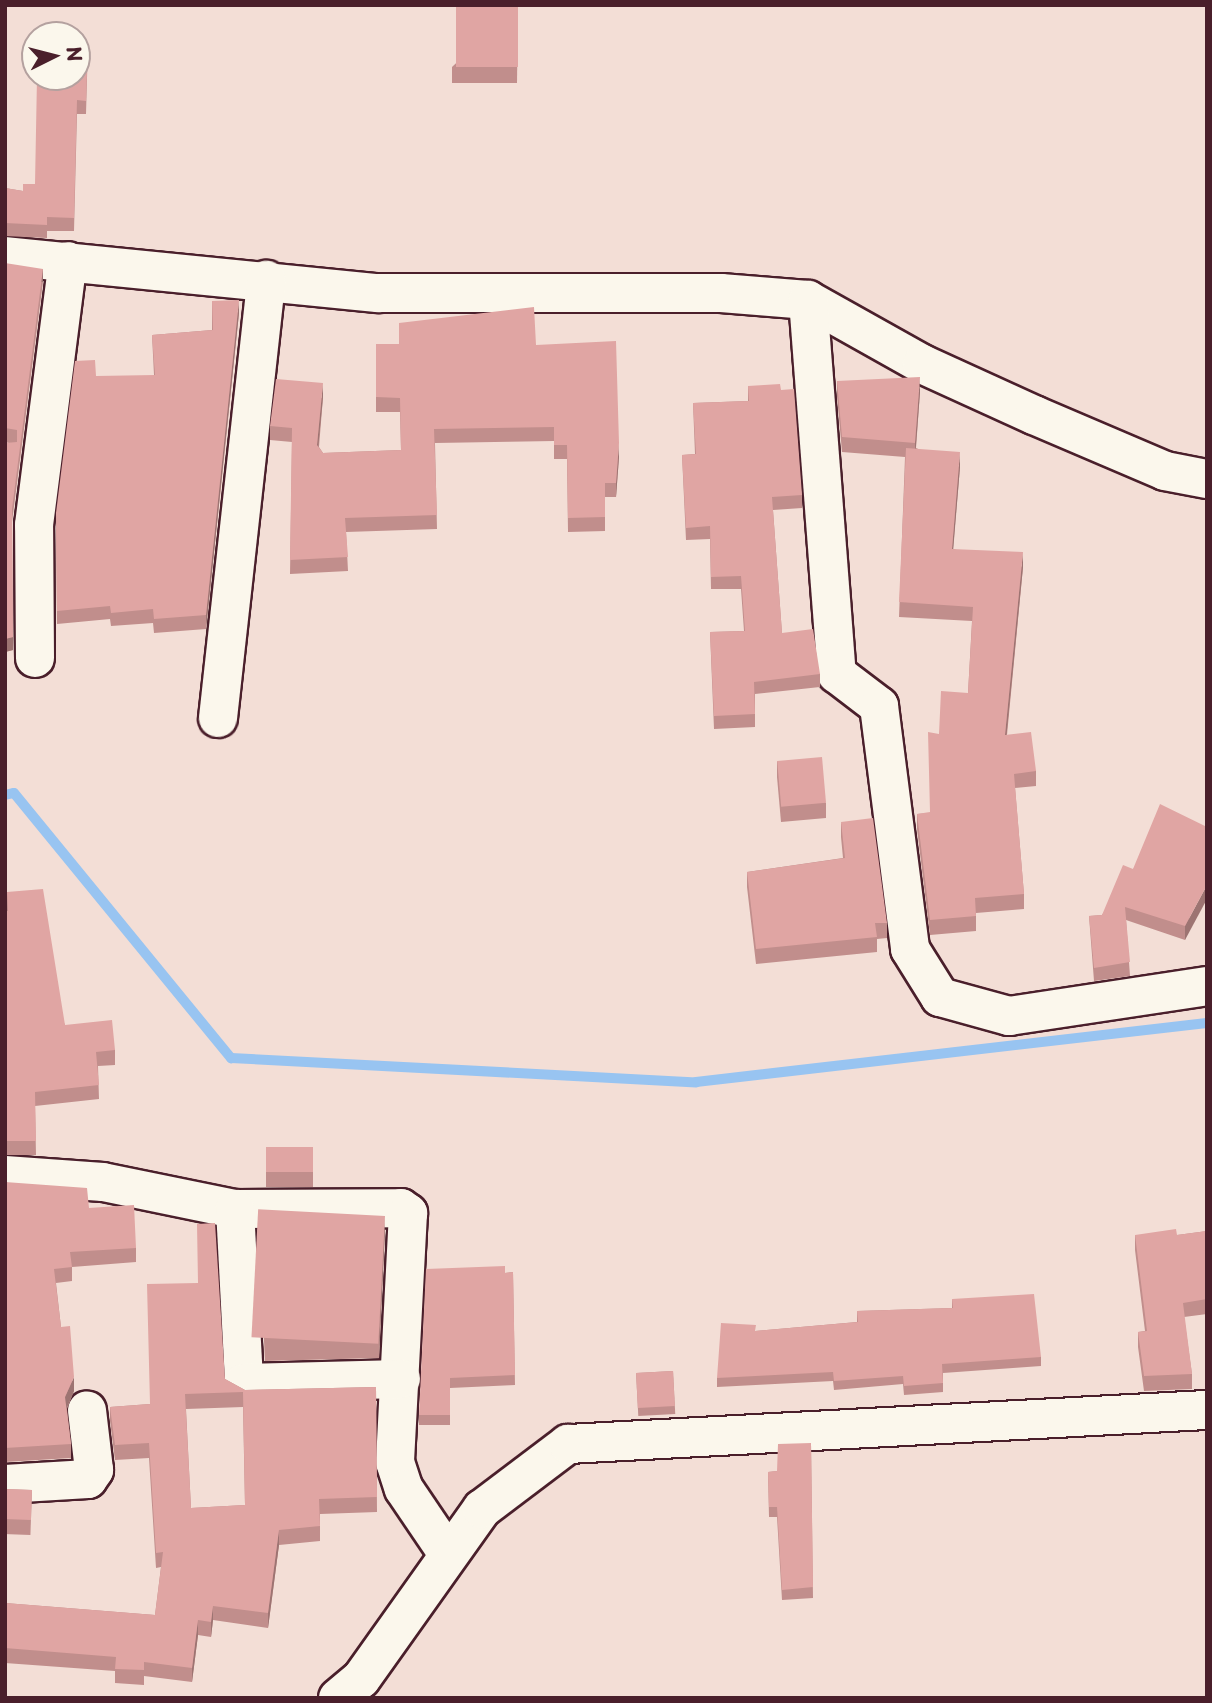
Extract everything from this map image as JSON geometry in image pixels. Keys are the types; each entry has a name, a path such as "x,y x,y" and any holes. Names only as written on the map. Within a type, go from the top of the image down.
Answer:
{"street":[{"path":"5,256 378,293 721,293 808,300 922,364 1034,415 1166,471 1207,479"},
{"path":"35,658 34,525 68,261"},
{"path":"218,718 266,280"},
{"path":"808,300 837,674 879,706 910,949 940,997 1009,1016 1207,986"},
{"path":"5,1175 103,1182 235,1209 401,1208 408,1213 395,1462 434,1536"},
{"path":"235,1209 244,1383 401,1379"},
{"path":"5,1485 88,1479 94,1470 88,1410"},
{"path":"338,1698 361,1679 434,1536 506,1488 550,1453 583,1440 1207,1410"}],"building":[{"path":"456,5 518,5 518,67 456,67"},
{"path":"37,91 86,91 86,101 77,100 74,218 47,217 47,225 5,223 5,188 23,191 23,184 35,184"},
{"path":"5,263 43,269 12,509 13,637 5,639 5,443 17,442 17,430 5,428"},
{"path":"239,300 206,615 154,619 153,609 111,613 110,606 57,611 56,513 75,361 95,360 96,376 155,375 152,335 213,330 212,301"},
{"path":"534,307 536,345 616,341 619,443 616,483 605,483 605,517 568,518 567,445 554,445 554,427 434,429 437,515 345,518 348,557 290,560 292,428 270,426 276,379 323,383 317,445 323,453 401,450 400,398 376,397 376,344 399,344 399,323"},
{"path":"920,377 915,443 842,437 837,381"},
{"path":"780,384 781,390 794,389 802,495 772,497 782,633 813,629 820,674 754,682 755,714 714,716 710,632 745,631 741,576 711,577 710,526 686,528 682,455 696,454 693,403 749,401 748,386"},
{"path":"906,448 960,452 952,549 1023,552 1005,735 1031,732 1036,771 1014,774 1024,894 975,898 976,916 930,920 917,814 930,812 928,732 939,734 941,691 968,693 973,607 899,602"},
{"path":"822,757 826,803 781,807 777,761"},
{"path":"1160,804 1207,827 1207,885 1185,926 1125,907 1130,962 1094,968 1089,916 1102,915 1123,865 1133,869"},
{"path":"873,818 887,923 875,923 877,937 756,949 747,872 845,858 841,822"},
{"path":"43,889 65,1025 112,1020 115,1050 96,1052 99,1085 35,1092 36,1141 5,1141 7,892"},
{"path":"266,1147 313,1147 313,1172 266,1172"},
{"path":"5,1182 87,1188 89,1208 134,1205 136,1248 70,1252 72,1267 54,1269 61,1327 70,1326 74,1377 65,1397 71,1444 5,1448"},
{"path":"258,1209 385,1216 378,1344 251,1337"},
{"path":"215,1223 225,1379 245,1390 376,1387 377,1497 319,1499 320,1526 279,1530 268,1613 213,1606 211,1622 198,1620 192,1668 144,1662 144,1670 115,1669 116,1657 5,1648 5,1603 155,1615 163,1552 156,1553 149,1443 115,1445 110,1407 150,1404 147,1284 198,1283 197,1224","holes":["243,1392 245,1505 191,1508 185,1394"]},
{"path":"1176,1229 1177,1235 1207,1231 1207,1299 1183,1303 1192,1374 1144,1376 1138,1332 1147,1331 1135,1235"},
{"path":"505,1266 505,1273 513,1272 515,1375 450,1378 450,1415 419,1415 426,1269"},
{"path":"1034,1294 1041,1357 942,1364 943,1383 904,1386 903,1376 834,1381 833,1372 717,1378 721,1323 756,1325 755,1331 858,1322 857,1311 953,1308 952,1299"},
{"path":"673,1371 675,1406 638,1408 636,1373"},
{"path":"811,1443 813,1587 782,1590 777,1507 769,1507 768,1472 777,1471 778,1444"},
{"path":"5,1489 32,1490 31,1520 5,1519"}],"waterway":[{"path":"5,795 14,793 231,1058 696,1082 1207,1023"}]}
